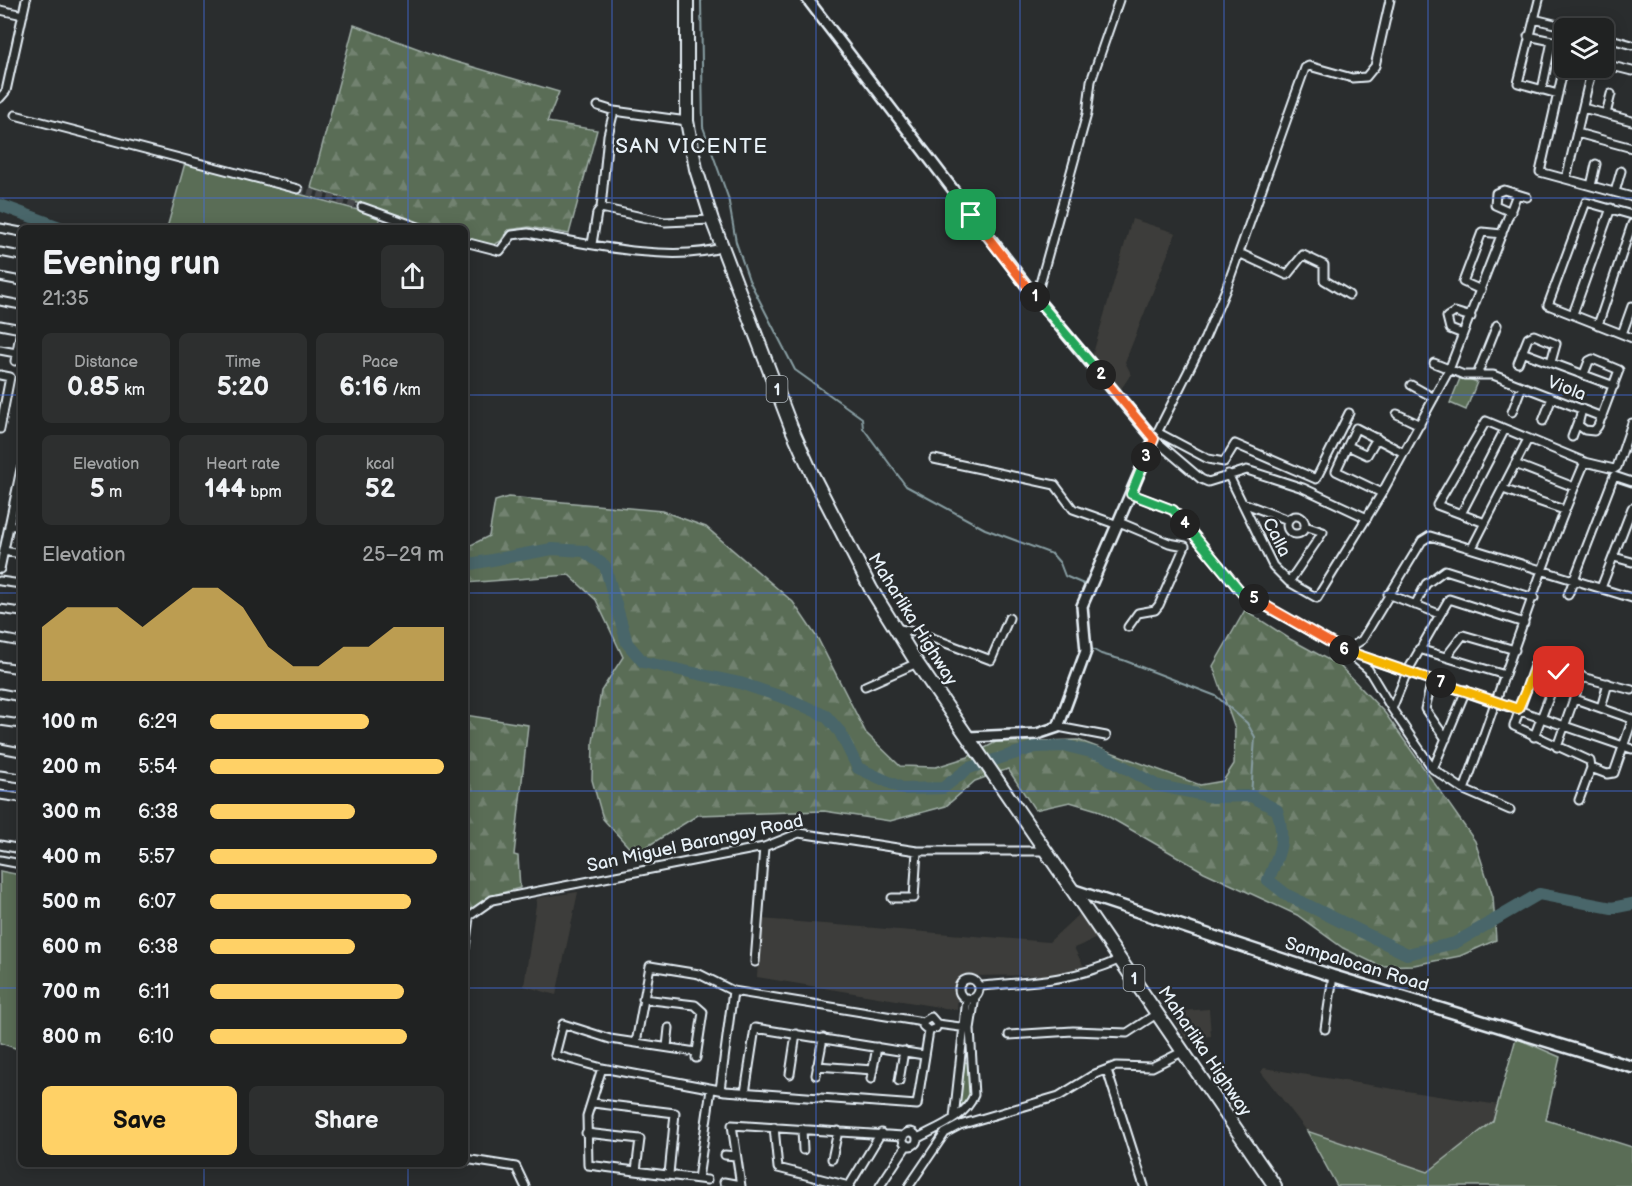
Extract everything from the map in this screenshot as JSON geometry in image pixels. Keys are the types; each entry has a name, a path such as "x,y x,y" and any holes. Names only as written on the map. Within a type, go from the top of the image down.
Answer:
{"highway":[{"name":"Maharlika Highway","path":"687,0 687,121 696,169 712,220 791,427 813,476 871,589 917,663 1275,1186"}],"main road":[{"name":"Sampalocan Road","path":"1073,890 1334,976 1632,1067"}],"street":[{"path":"0,98 6,91 26,0"},
{"path":"808,0 1036,298 1156,436 1201,479 1208,482 1247,470 1303,488 1367,518 1449,370 1517,194"},
{"path":"1036,298 1087,114 1091,81 1119,0"},
{"path":"1058,727 1086,651 1082,606 1156,436 1205,338 1239,253 1305,68 1309,66 1352,78 1366,77 1375,66 1390,0"},
{"path":"1539,0 1528,36 1518,83 1558,94"},
{"path":"0,10 23,15"},
{"path":"1534,19 1554,24"},
{"path":"1528,36 1552,41 1542,90"},
{"path":"1614,40 1632,45"},
{"path":"1614,66 1632,71"},
{"path":"1562,78 1540,172 1632,197"},
{"path":"1566,179 1590,78"},
{"path":"1606,114 1611,94"},
{"path":"598,106 614,111 687,121"},
{"path":"1583,108 1631,119"},
{"path":"592,244 597,213 601,208 608,135 614,111"},
{"path":"15,115 298,189"},
{"path":"1577,133 1632,148"},
{"path":"1591,186 1596,164"},
{"path":"1615,192 1621,171"},
{"path":"1511,212 1497,208 1494,196 1501,190 1527,197"},
{"path":"1632,215 1586,202 1548,304 1632,338"},
{"path":"362,207 413,225"},
{"path":"601,208 665,222 712,220"},
{"path":"1573,314 1611,208"},
{"path":"1598,325 1632,224"},
{"path":"0,228 18,231"},
{"path":"1481,290 1463,282 1482,232 1502,234"},
{"path":"468,243 500,251 512,235 528,233 671,254 708,252 724,247"},
{"path":"0,252 18,255"},
{"path":"1239,253 1287,275 1303,255 1308,256 1325,266 1324,280 1349,295"},
{"path":"0,277 18,280"},
{"path":"0,301 18,304"},
{"path":"1622,334 1632,306"},
{"path":"1463,334 1450,329 1446,323 1447,317 1455,312 1471,317"},
{"path":"0,325 18,329"},
{"path":"1477,375 1497,325"},
{"path":"1518,363 1528,338 1534,334 1556,344 1551,362"},
{"path":"0,350 16,357 18,346"},
{"path":"1522,352 1614,386"},
{"path":"1578,421 1580,428 1594,430 1602,417 1619,372 1616,367 1591,359 1584,374"},
{"name":"Viola","path":"1434,363 1464,375 1493,375 1602,417"},
{"path":"0,375 10,377 0,429"},
{"path":"1411,385 1434,398"},
{"name":"Viola","path":"1512,412 1522,386"},
{"path":"1543,421 1552,398"},
{"path":"1572,437 1582,410"},
{"path":"1156,436 1208,459 1224,462 1235,444 1317,479 1349,413"},
{"path":"1398,414 1420,425"},
{"path":"1485,523 1437,506 1486,421 1585,462 1614,469 1617,467 1632,423"},
{"path":"1382,493 1337,473 1336,468 1356,428 1404,453"},
{"path":"1461,514 1505,429"},
{"path":"1348,446 1367,455 1377,438"},
{"path":"1472,548 1528,439"},
{"path":"934,459 1054,485 1073,509 1119,523 1169,543 1185,546 1160,605 1155,610 1138,613 1128,627"},
{"path":"1464,790 1564,510 1585,462"},
{"path":"1515,464 1574,486"},
{"name":"Calla","path":"1228,474 1273,566 1289,582 1317,598 1367,518"},
{"path":"1568,595 1614,476 1632,482"},
{"path":"1503,489 1564,510"},
{"path":"1131,494 1173,510 1242,593 1345,651 1368,669 1433,769 1464,790 1510,810"},
{"path":"0,569 9,525 18,499"},
{"path":"1243,502 1288,520"},
{"path":"1601,588 1632,508"},
{"path":"1289,582 1323,532 1305,526 1300,516 1294,516 1288,520 1287,528 1294,534 1300,534 1305,526"},
{"path":"9,525 18,526"},
{"path":"1345,651 1362,640 1388,594 1422,541 1427,537 1472,548 1632,598"},
{"path":"4,551 18,554"},
{"path":"1614,556 1632,562"},
{"path":"1414,604 1426,584 1445,570 1534,598"},
{"path":"0,580 18,583"},
{"path":"1388,594 1439,614"},
{"path":"1392,709 1407,672 1449,599 1524,623"},
{"path":"0,609 18,612"},
{"path":"895,628 919,633 991,660 1009,618"},
{"path":"1446,657 1463,635 1515,650"},
{"path":"0,638 18,641"},
{"path":"1419,649 1505,675"},
{"path":"1345,651 1466,690 1632,749"},
{"path":"865,686 917,663"},
{"path":"1579,800 1591,768 1588,759 1534,737 1514,726 1535,665 1632,690"},
{"path":"0,666 18,669"},
{"path":"1534,737 1559,672"},
{"path":"1557,747 1582,676"},
{"path":"1432,680 1425,709 1446,739"},
{"path":"1601,708 1608,684"},
{"path":"1433,769 1466,690"},
{"path":"0,693 18,696"},
{"path":"1575,699 1632,720 1614,773 1607,774 1591,768"},
{"path":"0,721 18,724"},
{"path":"970,740 1037,734 1058,727 1106,736"},
{"path":"0,748 18,751"},
{"path":"0,775 18,778"},
{"path":"0,795 18,798"},
{"name":"San Miguel Barangay Road","path":"468,917 492,900 514,894 764,847 799,833 821,834 917,851 1045,851"},
{"path":"0,845 18,848"},
{"path":"755,962 764,847"},
{"path":"892,898 914,898 917,851"},
{"path":"0,860 18,863"},
{"path":"954,1118 971,997 979,986 1090,973 1121,959"},
{"path":"636,1043 650,966 699,974 733,991 923,1022 931,1017 937,1024 967,1028"},
{"path":"1325,1029 1334,976"},
{"path":"971,997 960,992 962,982 972,979 979,986"},
{"path":"720,1090 733,991"},
{"path":"643,999 695,1005 703,1012 696,1055 667,1047 610,1039 563,1024 555,1055 602,1068 746,1094 917,1105 929,1031 937,1024"},
{"path":"1009,1035 1073,1031 1127,1033 1158,1013"},
{"path":"923,1022 923,1026 929,1031"},
{"path":"667,1047 669,1028"},
{"path":"746,1094 755,1028 924,1055"},
{"path":"907,1145 914,1145 918,1138 965,1111 974,1095 967,1028"},
{"path":"790,1074 796,1034"},
{"path":"816,1075 823,1038"},
{"path":"871,1079 877,1047"},
{"path":"899,1081 904,1051"},
{"path":"909,1186 945,1134 960,1125 1059,1096 1116,1066 1152,1068 1184,1052"},
{"path":"817,1066 873,1070"},
{"path":"602,1068 593,1103 587,1116 588,1165 707,1180"},
{"path":"1107,1070 1144,1186"},
{"path":"698,1179 711,1089"},
{"path":"593,1103 675,1113 669,1174"},
{"path":"724,1182 741,1185 732,1125 903,1136 909,1131 918,1138"},
{"path":"774,1127 778,1168 849,1186 881,1134"},
{"path":"802,1129 803,1150"},
{"path":"832,1159 838,1131"},
{"path":"586,1133 640,1139 636,1172"},
{"path":"903,1136 907,1145"},
{"path":"880,1186 907,1145"},
{"path":"725,1155 736,1156"},
{"path":"468,1159 516,1167 525,1186"}],"shaded area":[{"path":"1132,219 1176,233 1125,362 1131,374 1121,389 1092,357"},
{"path":"578,892 556,995 524,986 537,898"},
{"path":"1080,913 1097,938 1074,948 1084,967 1057,975 959,976 957,1010 757,977 761,919 1049,942"},
{"path":"1209,1009 1211,1036 1186,1039 1170,1012"},
{"path":"1264,1068 1499,1105 1493,1121 1428,1172 1307,1131 1261,1072"}],"green space":[{"path":"354,25 446,59 559,92 547,122 597,130 569,234 529,227 508,230 501,241 492,246 468,239 468,225 425,225 311,188"},
{"path":"185,163 380,216 378,225 168,225"},
{"path":"1461,376 1477,382 1466,410 1450,403"},
{"path":"508,497 662,511 706,527 793,602 818,639 866,733 900,766 936,767 968,757 996,742 1078,740 1200,785 1223,781 1234,764 1235,729 1213,666 1245,610 1290,639 1340,666 1385,713 1475,841 1493,897 1496,940 1460,956 1414,965 1380,966 1343,948 1297,915 1204,872 1097,810 1070,802 1035,810 1008,769 975,781 946,806 890,821 824,811 698,815 635,854 603,819 592,780 593,742 601,691 623,657 596,600 569,575 468,583 468,546 489,536 495,501"},
{"path":"468,715 528,725 514,855 518,856 520,888 490,896 468,911"},
{"path":"0,871 18,874 18,1049 0,1043"},
{"path":"1516,1038 1560,1057 1546,1120 1632,1147 1632,1186 1337,1186 1307,1131 1428,1172 1493,1121"},
{"path":"964,1062 971,1063 972,1093 958,1110 956,1108"}],"waterway":[{"path":"701,0 703,127 728,197 736,242 749,280 795,370 862,418 863,428 906,486 985,529 1052,554 1060,563 1065,576 1086,585"},
{"path":"0,205 54,225"},
{"path":"468,564 552,549 584,551 605,566 627,643 643,662 740,683 791,700 826,716 840,732 858,768 904,789 943,788 969,768 1035,747 1067,746 1103,755 1156,785 1212,797 1251,796 1277,810 1280,820 1280,846 1268,880 1287,895 1407,954 1455,943 1539,894 1612,908 1632,904"},
{"path":"1090,643 1092,649 1101,654 1123,660 1216,696 1247,723 1255,737 1251,796"}],"tunnel":[{"path":"298,189 362,207"}],"district":[{"name":"SAN VICENTE","path":"692,146"}],"route":[{"path":"971,215 1036,298 1154,439 1131,494 1173,510 1242,593 1312,630 1345,651 1518,709 1535,665 1559,672"}]}
